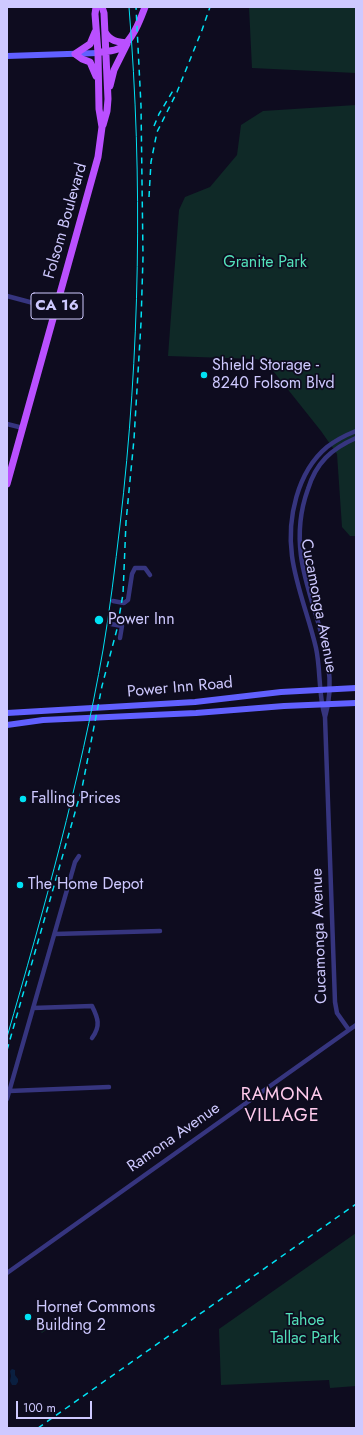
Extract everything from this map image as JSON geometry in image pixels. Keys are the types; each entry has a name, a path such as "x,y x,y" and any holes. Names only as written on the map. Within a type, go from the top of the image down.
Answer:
{"main road":[{"name":"Folsom Boulevard","path":"7,484 95,170 99,151 102,127 98,90 98,53 95,24 96,7"},
{"path":"102,7 104,13 108,94 107,111 102,127"},
{"path":"108,94 114,70 127,43 132,37 145,7"},
{"path":"75,54 90,44 95,34 95,24"},
{"path":"105,30 110,39 127,43"},
{"path":"7,56 98,53 121,47 127,43"},
{"path":"75,54 90,62 95,73 98,90"},
{"name":"Power Inn Road","path":"7,713 173,703 255,694 356,688"},
{"name":"Power Inn Road","path":"7,726 43,720 196,713 356,703"}],"street":[{"path":"7,296 56,309"},
{"path":"7,424 23,428"},
{"name":"Cucamonga Avenue","path":"349,1030 337,1012 335,1002 325,717 321,704 316,648 292,558 291,547 292,521 298,494 303,480 313,463 330,445 356,431"},
{"name":"Cucamonga Avenue","path":"325,717 329,704 328,667 325,646 301,557 300,521 305,496 318,466 339,446 356,438"},
{"path":"113,601 124,603 128,600 132,574 135,568 145,568 150,575"},
{"path":"111,624 122,626 120,638"},
{"path":"7,1099 54,934 79,856"},
{"path":"54,934 160,931"},
{"path":"33,1008 92,1006 97,1017 97,1030 92,1038"},
{"name":"Ramona Avenue","path":"7,1273 356,1025"},
{"path":"9,1091 109,1087"}],"green space":[{"path":"249,7 356,7 356,73 252,68"},
{"name":"Granite Park","path":"356,105 356,536 350,536 342,527 337,454 321,431 266,362 256,359 168,356 179,210 185,197 210,187 237,155 241,125 263,111"},
{"name":"Tahoe Tallac Park","path":"356,1233 356,1386 330,1388 329,1380 221,1385 219,1329"},
{"path":"41,1318 49,1328 42,1333 35,1326"}],"water":[{"path":"12,1369 15,1370 15,1375 18,1379 16,1385 12,1385 10,1381 10,1371"}],"tram line":[{"path":"7,1037 48,893 84,748 106,635 120,525 132,396 137,266 138,202 136,137 129,7"}],"railway":[{"path":"7,1050 82,788 102,686 117,629 123,594 126,522 134,439 141,323 143,257 141,106 136,7"},
{"path":"149,197 151,162 157,132 177,92 210,7"},
{"path":"154,126 159,114 174,89"},
{"path":"38,1428 356,1204"}],"place":[{"name":"Shield Storage - 8240 Folsom Blvd","path":"204,375"},
{"name":"Power Inn","path":"99,620"},
{"name":"Falling Prices","path":"23,799"},
{"name":"The Home Depot","path":"20,885"},
{"name":"Hornet Commons Building 2","path":"28,1317"}],"district":[{"name":"RAMONA VILLAGE","path":"282,1106"}]}
